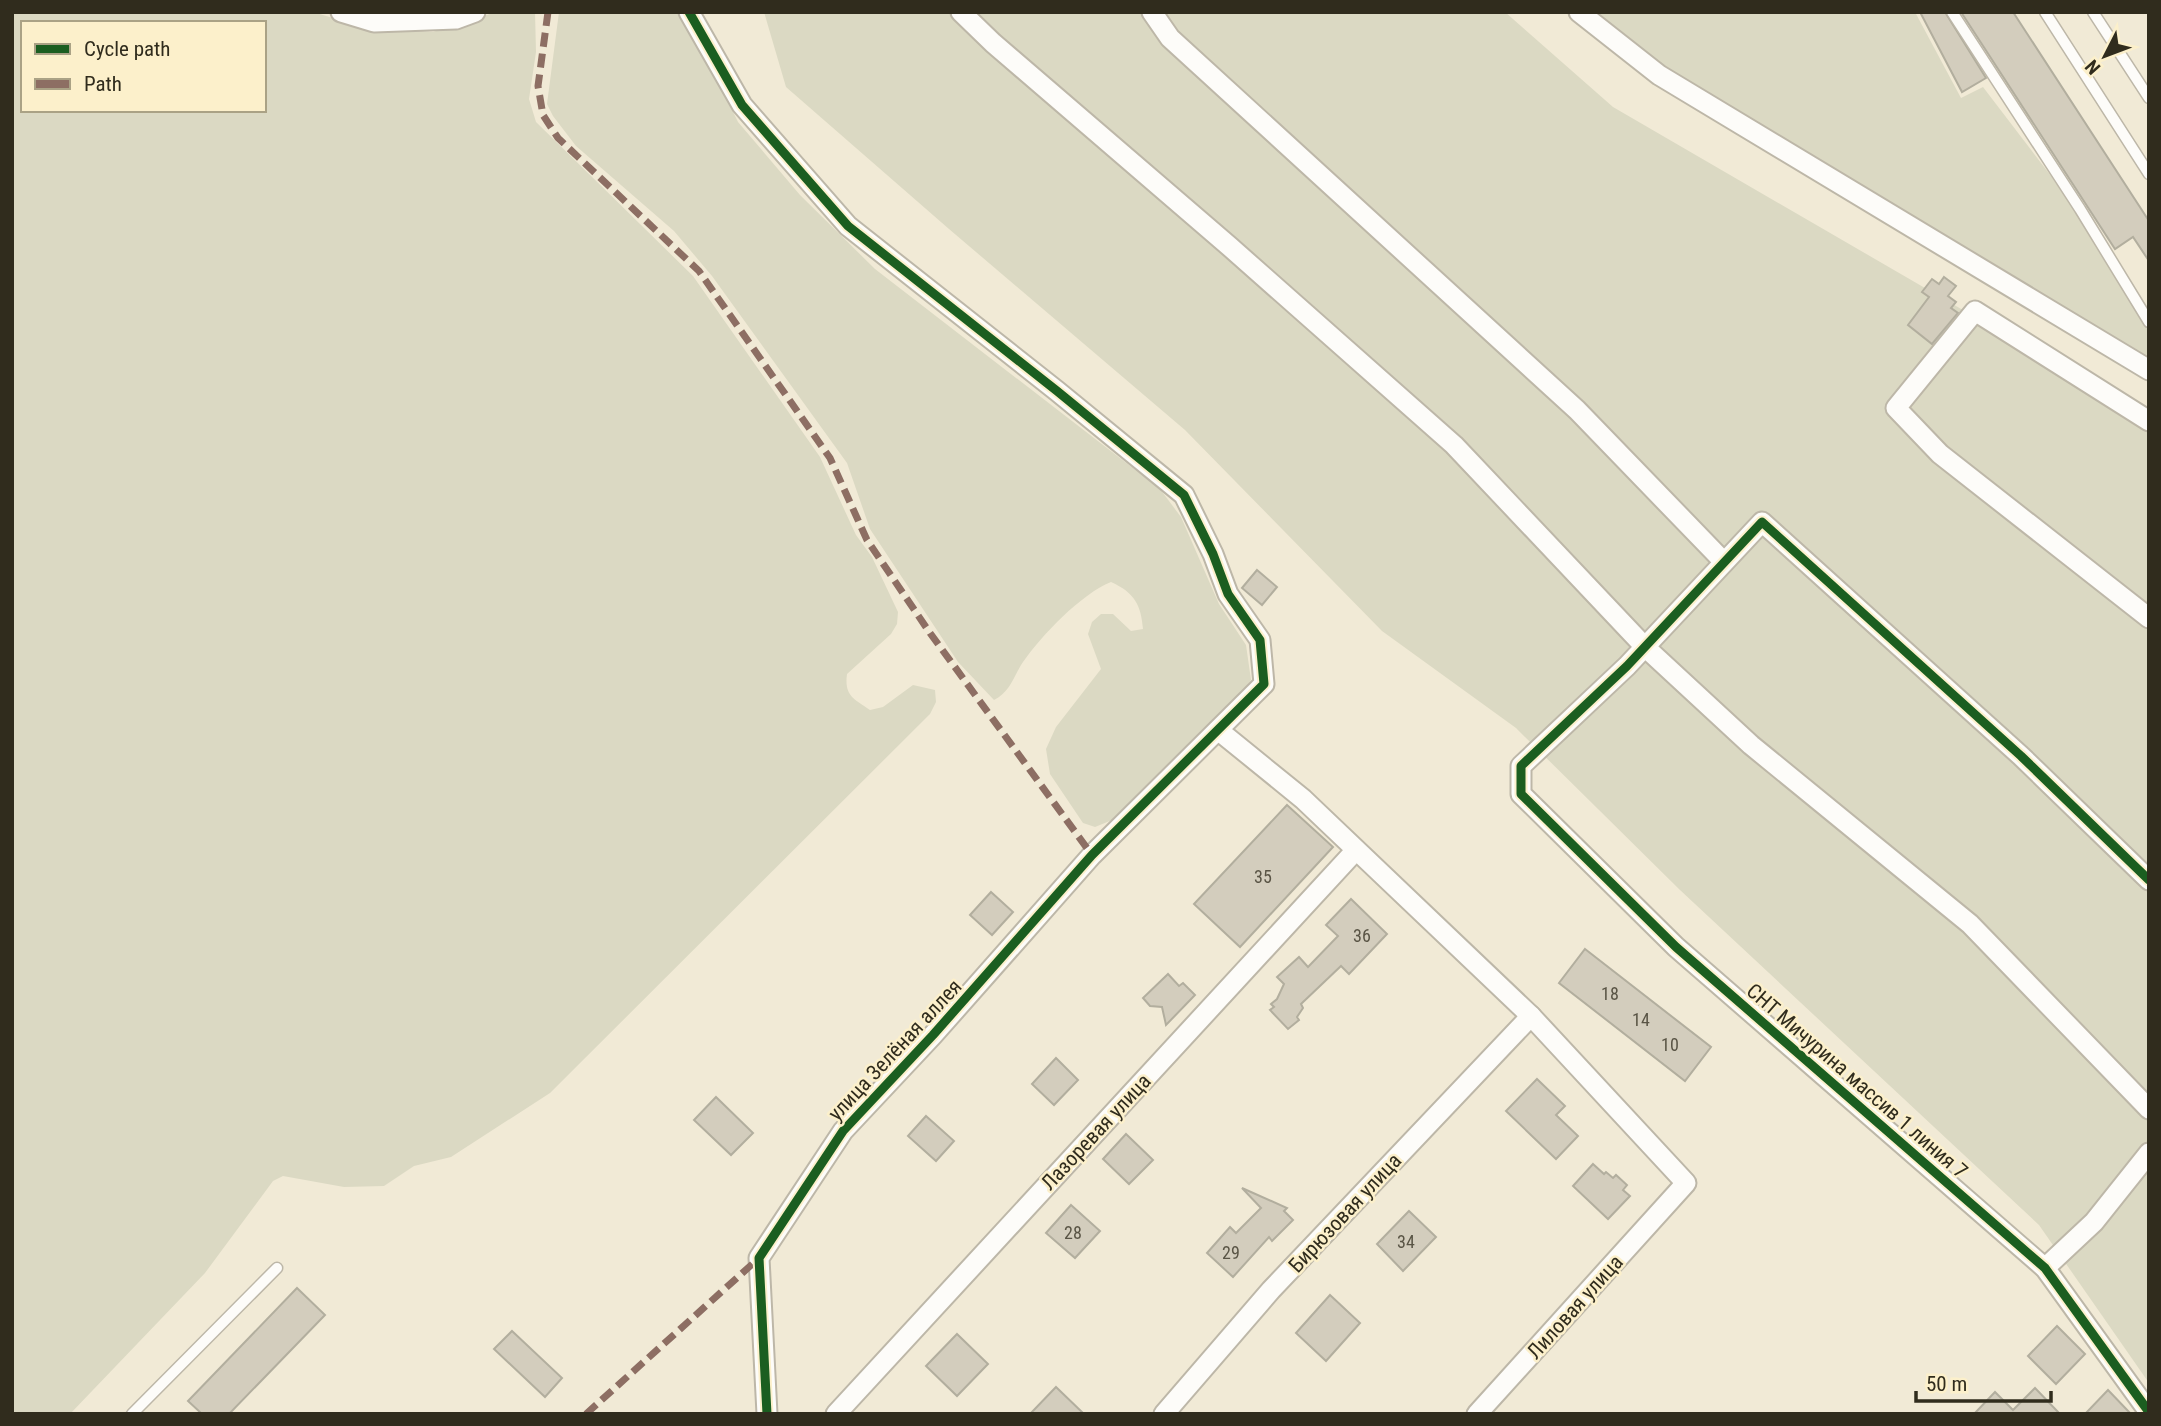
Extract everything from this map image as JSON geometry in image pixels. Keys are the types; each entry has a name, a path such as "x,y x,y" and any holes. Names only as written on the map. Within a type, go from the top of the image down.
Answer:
{"street":[{"path":"341,12 374,22 395,22 456,19 475,12"},
{"name":"улица Зелёная аллея","path":"690,12 742,105 848,226 1184,495 1213,554 1228,594 1261,640 1264,684 1092,855 933,1035 842,1130 759,1258 767,1414"},
{"path":"961,12 993,43 1229,246 1454,445 1645,647 1751,745 1970,923 2149,1109"},
{"path":"1152,12 1170,38 1577,410 1724,562"},
{"path":"1579,12 1659,75 2149,370"},
{"path":"2149,421 1975,311 1896,408 1940,454 2149,618"},
{"path":"1645,647 1762,522 2021,755 2149,880"},
{"name":"СНТ Мичурина массив 1 линия 7","path":"1645,647 1521,766 1521,794 1676,947 2045,1268 2149,1412"},
{"path":"1218,730 1303,799 1531,1016"},
{"name":"Лазоревая улица","path":"836,1414 1356,850"},
{"name":"Лиловая улица","path":"1477,1414 1686,1183 1531,1016"},
{"name":"Бирюзовая улица","path":"1164,1414 1271,1290 1531,1016"},
{"path":"2045,1268 2143,1177 2149,1153"}],"lane":[{"path":"1952,12 2080,209 2149,322"},
{"path":"2045,12 2149,174"},
{"path":"2093,12 2149,98"},
{"path":"132,1414 278,1269"}],"shaded area":[{"path":"12,12 313,12 366,28 433,32 496,12 535,12 536,52 529,99 536,122 693,276 820,457 856,535 872,557 898,612 897,624 891,634 847,674 849,692 855,700 870,710 883,707 913,685 935,690 936,702 930,714 550,1093 451,1157 414,1166 384,1186 344,1187 283,1176 273,1181 205,1273 70,1414 12,1414"},
{"path":"559,12 684,12 738,122 800,195 875,269 1160,489 1181,517 1219,604 1246,645 1251,680 1224,720 1176,757 1117,818 1095,827 1083,823 1050,774 1046,749 1056,727 1101,669 1088,634 1092,622 1101,614 1113,614 1131,631 1143,629 1141,613 1131,595 1111,582 1087,596 1040,640 1008,688 994,700 958,662 870,529 847,463 712,276 674,231 576,146 553,116 547,104"},
{"path":"764,12 1505,12 1613,107 2149,418 2149,1383 2039,1225 1680,890 1516,728 1382,631 1185,430 786,87"},
{"path":"1597,12 1915,12 1961,98 1983,87 2051,176 2117,274 2149,331 2149,358 1664,68"}],"building":[{"path":"1920,12 1945,12 1986,78 1962,92"},
{"path":"1961,12 2013,12 2149,221 2149,261 2133,237 2115,249"},
{"path":"1944,277 1956,286 1948,296 1956,302 1951,308 1958,313 1932,344 1908,325 1929,297 1922,292 1932,279 1939,284"},
{"path":"1257,570 1277,587 1262,605 1242,588"},
{"path":"1287,805 1333,847 1240,947 1194,904"},
{"path":"991,892 1013,912 992,935 970,915"},
{"path":"1351,899 1387,934 1349,974 1341,966 1301,1004 1303,1008 1297,1017 1299,1020 1288,1029 1270,1010 1284,984 1277,977 1299,957 1308,967 1338,936 1326,925"},
{"path":"1585,949 1711,1047 1685,1081 1559,983"},
{"path":"1168,974 1179,986 1183,983 1195,995 1166,1025 1162,1007 1150,1006 1143,998"},
{"path":"1056,1058 1078,1080 1054,1105 1032,1084"},
{"path":"1537,1079 1565,1106 1556,1115 1578,1136 1556,1159 1506,1111"},
{"path":"716,1097 753,1133 731,1155 694,1120"},
{"path":"926,1116 954,1141 936,1161 908,1136"},
{"path":"1126,1134 1153,1160 1129,1184 1103,1159"},
{"path":"1593,1164 1604,1174 1606,1172 1613,1178 1616,1175 1627,1185 1623,1190 1630,1196 1608,1219 1573,1186"},
{"path":"1242,1188 1287,1208 1284,1211 1293,1220 1272,1241 1269,1237 1233,1277 1207,1253 1230,1227 1236,1233 1261,1208"},
{"path":"1071,1205 1100,1231 1075,1258 1046,1233"},
{"path":"1409,1211 1436,1237 1403,1271 1377,1244"},
{"path":"297,1288 325,1315 229,1414 202,1414 188,1401"},
{"path":"1330,1295 1360,1323 1326,1361 1296,1333"},
{"path":"2057,1326 2085,1354 2056,1384 2028,1356"},
{"path":"512,1331 562,1378 545,1397 494,1349"},
{"path":"957,1334 988,1364 957,1396 926,1366"},
{"path":"1056,1387 1084,1414 1030,1414"},
{"path":"2035,1388 2060,1414 1974,1414 1995,1392 2013,1410"},
{"path":"2108,1390 2131,1414 2085,1414"}],"marked path":[{"path":"548,12 538,86 543,115 558,138 699,271 830,458 867,540 930,633 1092,855"},
{"path":"586,1414 759,1258"}],"cycle path":[{"path":"689,12 742,105 848,226 1184,495 1213,554 1228,594 1260,640 1264,684 1092,855 933,1035 843,1131 759,1258 767,1414"},
{"path":"2149,880 2021,756 1762,522 1627,666 1521,766 1521,794 1676,947 2045,1268 2149,1412"}]}
